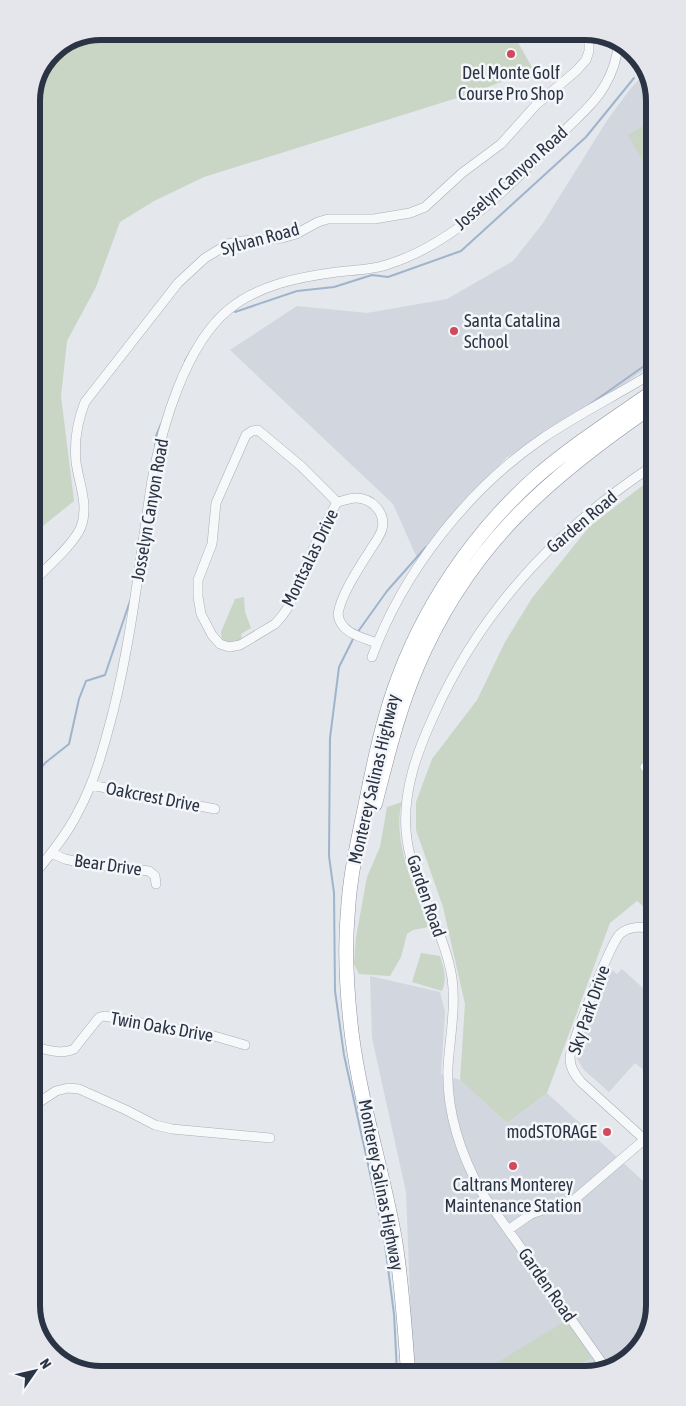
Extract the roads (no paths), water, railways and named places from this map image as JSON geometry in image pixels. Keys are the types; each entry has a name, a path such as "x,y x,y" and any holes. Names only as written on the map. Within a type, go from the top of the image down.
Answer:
{"highway":[{"name":"Monterey Salinas Highway","path":"408,1366 402,1293 395,1241 354,1050 346,953 349,896 383,727 394,691 421,628 440,592 463,558 516,496 568,451 646,396"},
{"path":"578,460 646,410"},
{"path":"578,460 646,418"},
{"name":"Monterey Salinas Highway","path":"348,969 351,916 365,839 400,712 422,655 452,598 490,544 531,500 578,460"}],"street":[{"name":"Sylvan Road","path":"40,575 76,536 84,518 76,465 75,438 85,402 187,274 205,258 228,244 282,238 296,234 318,222 328,219 374,219 410,213 425,208 462,173 500,144 554,87 576,71 586,60 589,51 589,40"},
{"name":"Josselyn Canyon Road","path":"40,867 65,836 79,812 91,785 108,732 125,659 157,453 184,375 195,352 212,326 228,310 244,298 274,286 319,274 387,265 419,252 449,234 490,202 519,176 591,102 610,76 618,50"},
{"path":"372,657 393,608 417,568 454,520 490,481 542,439 646,377"},
{"name":"Montsalas Drive","path":"261,430 337,502 321,532 292,596 291,603 279,620 240,645 224,646 217,642 201,614 198,580 212,544 216,503 246,435 252,431 261,430"},
{"name":"Garden Road","path":"602,1363 482,1193 474,1178 458,1136 453,1114 448,1069 454,1002 452,977 441,938 414,867 406,820 408,788 420,748 442,697 458,666 498,607 530,568 564,534 600,504 646,471"},
{"name":"Montsalas Drive","path":"337,502 362,499 376,506 381,516 383,527 381,532 355,576 338,614 340,623 346,630 377,643"},
{"name":"Oakcrest Drive","path":"91,785 215,809"},
{"name":"Bear Drive","path":"52,853 65,859 87,864 149,871 155,876 156,884"},
{"name":"Sky Park Drive","path":"645,1140 581,1082 573,1071 570,1061 577,1035 608,954 621,933 646,927"},
{"name":"Twin Oaks Drive","path":"40,1048 56,1052 74,1049 97,1020 104,1016 214,1036 245,1045"},
{"path":"40,1102 56,1091 68,1088 79,1089 155,1125 172,1129 270,1138"},
{"path":"508,1230 530,1214 575,1199 645,1140"}],"waterway":[{"path":"235,312 297,291 334,287 372,275 388,277 461,251 586,137 634,78"},
{"path":"185,361 194,346"},
{"path":"589,405 646,365"},
{"path":"155,448 156,436 161,424"},
{"path":"357,633 387,591 426,547"},
{"path":"40,770 45,763 69,744 79,699 86,681 105,675 130,601"},
{"path":"354,637 339,667 330,738 329,856 334,893 335,991 344,1055 384,1237 394,1314 397,1366"}],"place":[{"name":"Del Monte Golf Course Pro Shop","path":"511,54"},
{"name":"Santa Catalina School","path":"454,331"},
{"name":"modSTORAGE","path":"607,1132"},
{"name":"Caltrans Monterey Maintenance Station","path":"513,1166"}]}
